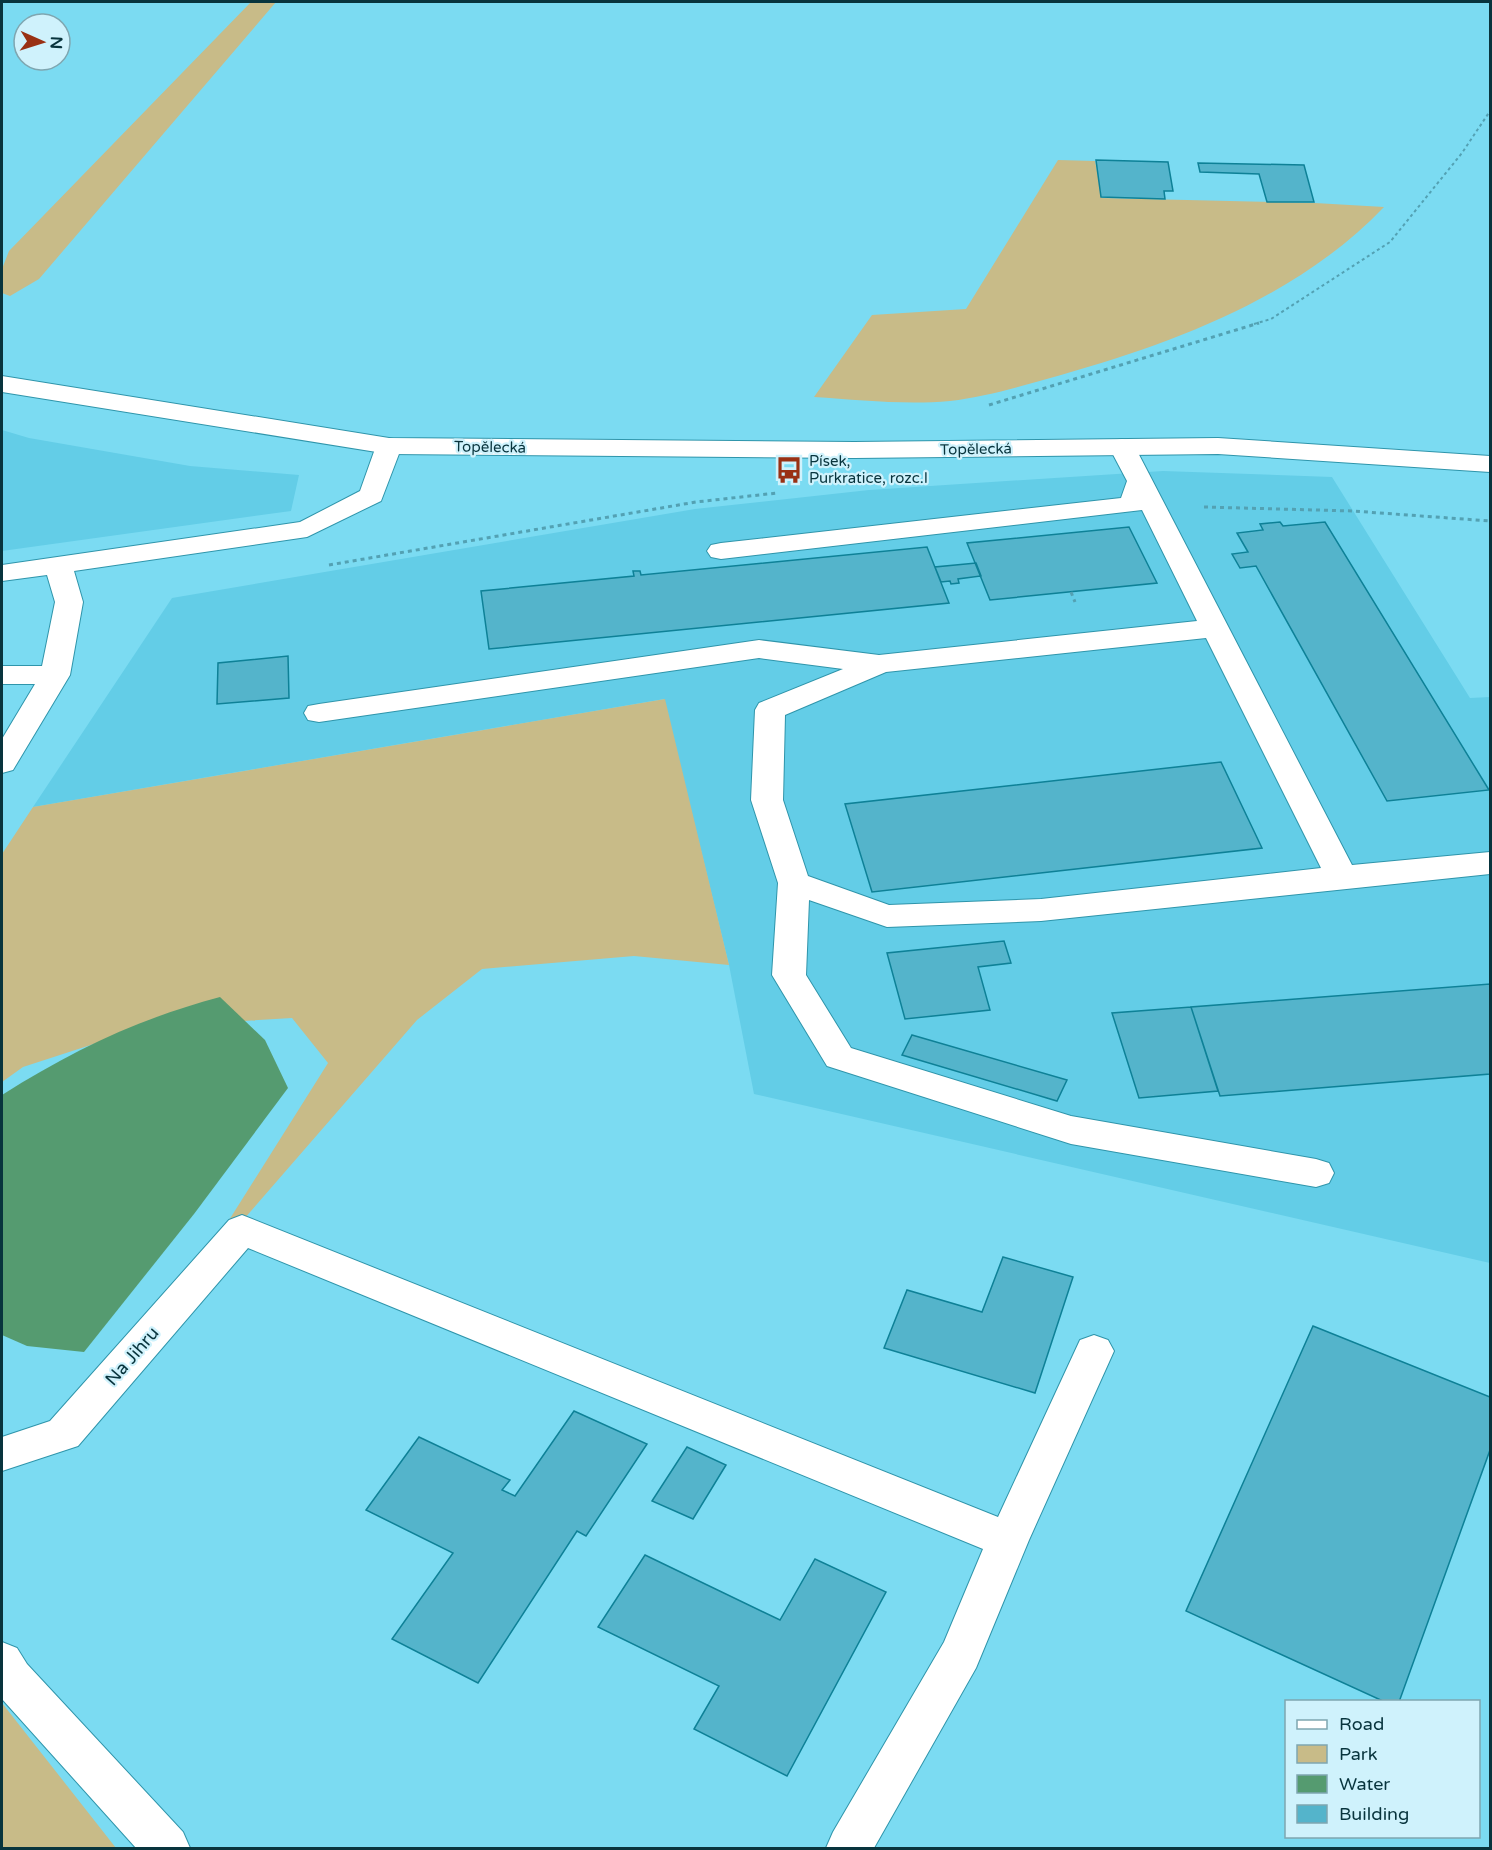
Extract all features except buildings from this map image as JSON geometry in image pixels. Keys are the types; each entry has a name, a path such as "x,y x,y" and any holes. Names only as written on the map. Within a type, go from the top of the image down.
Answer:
{"street":[{"name":"Topělecká","path":"2,384 389,446 842,450 1218,446 1491,464"},
{"path":"2,573 307,529 372,495 389,446"},
{"path":"1122,447 1342,877"},
{"path":"721,551 1132,505 1146,493"},
{"path":"2,763 55,675 69,602 58,564"},
{"path":"319,713 759,649 880,664 1215,628"},
{"path":"880,664 770,710 767,801 794,883 789,975 839,1057 1071,1130 1316,1173"},
{"path":"2,675 55,675"},
{"path":"794,883 887,916 1041,910 1491,863"},
{"name":"Na Jihru","path":"2,1454 64,1434 243,1230 1008,1540"},
{"path":"849,1848 962,1654 1008,1540 1094,1351"},
{"path":"2,1662 11,1678 167,1848"}],"path":[{"path":"982,408 1107,367 1271,320 1390,242 1462,153 1491,111"},
{"path":"327,565 696,502 786,492"},
{"path":"1146,493 1491,521"}],"shaded area":[{"path":"2,430 29,438 190,466 299,475 291,511 2,551"},
{"path":"1163,471 1332,477 1470,698 1490,697 1490,1263 754,1094 729,965 664,699 33,807 172,598 695,509 869,490"}],"green space":[{"path":"251,2 276,2 39,279 10,296 2,293 2,269 9,251"},
{"path":"1058,160 1095,161 1102,198 1384,207 1314,266 1275,291 1192,331 1105,362 1006,390 950,401 865,401 814,397 872,315 966,309"},
{"path":"665,699 729,965 634,956 482,969 417,1020 244,1219 219,1236 328,1063 292,1018 146,1027 23,1067 2,1082 2,854 33,807"},
{"path":"2,1703 116,1848 2,1848"}],"water":[{"path":"220,997 265,1040 288,1088 194,1214 84,1352 27,1346 2,1335 2,1095 54,1064 107,1037 161,1015"}],"place":[{"name":"Písek, Purkratice, rozc.I","path":"789,470"}]}
